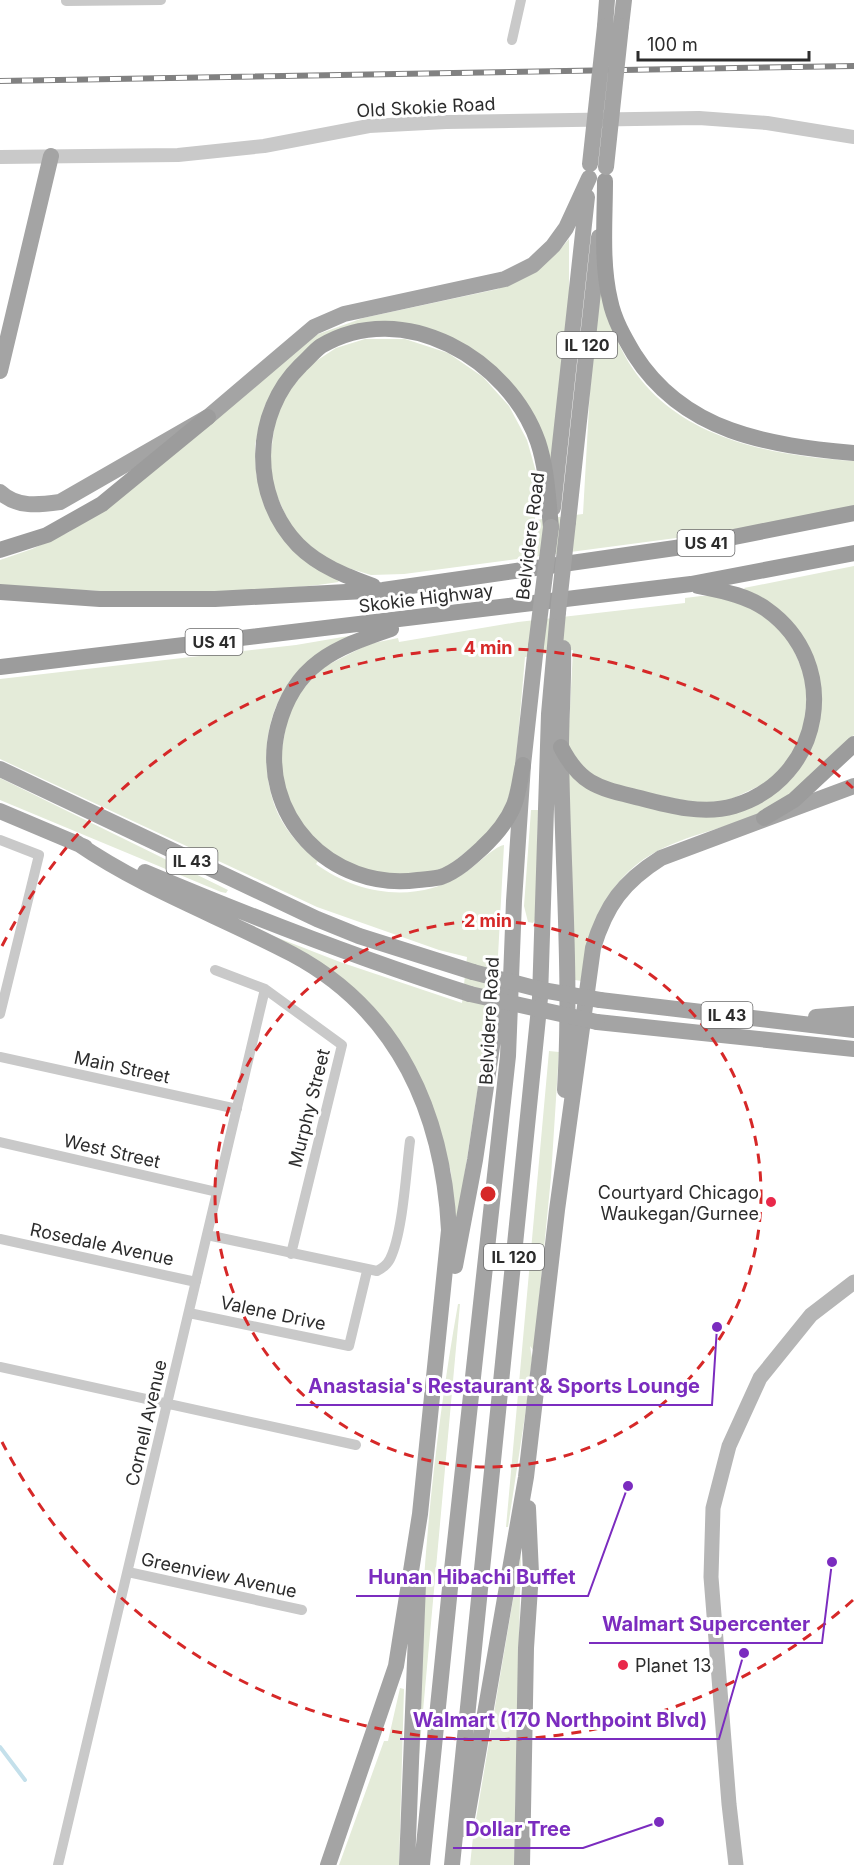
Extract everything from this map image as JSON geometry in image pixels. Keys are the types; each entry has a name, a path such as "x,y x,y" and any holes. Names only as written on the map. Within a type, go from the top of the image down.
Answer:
{"highway":[{"path":"597,173 609,300 620,331 643,368 661,389 689,412 739,434 798,447 854,453"},
{"path":"382,590 329,568 297,544 280,521 264,477 263,439 276,399 296,370 320,347 338,339 366,330 419,333 449,342 498,376 518,402 537,441 545,472 551,527"},
{"path":"0,550 47,535 102,504 208,417"},
{"name":"Skokie Highway","path":"0,592 100,599 215,599 382,590 689,546 854,513"},
{"name":"Skokie Highway","path":"0,668 692,584 854,553"},
{"path":"561,747 571,767 591,783 606,789 683,808 733,806 761,794 786,774 805,745 813,717 814,684 804,651 781,620 765,608 734,594 692,584"},
{"path":"428,617 337,648 307,671 284,706 273,746 274,774 283,807 297,831 315,850 338,866 378,881 403,882 440,877 465,863 498,832 514,804 523,765"},
{"path":"764,818 794,800 854,744"}],"main road":[{"name":"Belvidere Road","path":"607,0 613,26"},
{"name":"Belvidere Road","path":"422,1865 508,1056 514,901 523,765 536,646 597,173 613,26 624,0"},
{"path":"0,371 51,156"},
{"name":"Belvidere Road","path":"559,646 558,612 568,522 597,173"},
{"path":"0,492 7,499 33,506 60,502 208,417 314,327 344,314 505,279 533,265 566,228 597,173"},
{"path":"557,1210 569,998 561,747 565,686 559,646"},
{"name":"IL 120","path":"452,1865 540,998 546,872 547,773 559,646"},
{"name":"IL 43","path":"0,769 317,919 359,936 473,972 542,990 600,1000 854,1030"},
{"path":"459,1865 526,1477 557,1210 593,948 605,914 619,892 636,873 661,858 854,786"},
{"name":"IL 43","path":"0,812 267,923 393,970 470,994 597,1022 854,1049"},
{"path":"77,843 114,868 293,954 322,972 352,998 400,1054 427,1108 437,1137 447,1188 449,1230 420,1514 396,1666 328,1864"},
{"path":"435,1379 475,1160 514,901"},
{"path":"759,1018 854,1014"},
{"path":"736,1865 711,1577 713,1508 729,1446 760,1378 811,1315 854,1281"},
{"path":"522,1865 526,1648 531,1573 526,1477"},
{"path":"407,1865 420,1514"}],"street":[{"path":"66,1 161,0"},
{"path":"512,40 521,0"},
{"name":"Old Skokie Road","path":"0,157 201,153 264,146 369,126 447,122 699,118 767,123 854,137"},
{"path":"0,840 39,855 0,1014"},
{"name":"Murphy Street","path":"215,970 265,988 342,1045 291,1254"},
{"name":"Cornell Avenue","path":"58,1865 265,988"},
{"name":"Main Street","path":"0,1057 237,1109"},
{"path":"207,1234 377,1272 386,1267 391,1257 403,1199 410,1141"},
{"name":"West Street","path":"0,1142 217,1192"},
{"name":"Rosedale Avenue","path":"0,1239 196,1282"},
{"name":"Valene Drive","path":"189,1313 349,1345 367,1271"},
{"path":"0,1367 356,1445"},
{"name":"Greenview Avenue","path":"128,1572 302,1610"}],"green space":[{"path":"569,239 569,306 551,480 541,438 456,344 352,330 275,387 265,405 255,444 256,473 264,505 339,582 255,591 170,593 0,586 0,560 32,549 69,532 313,336 363,318 498,289 557,253"},
{"path":"598,292 602,292 616,337 636,373 662,401 693,423 729,439 768,450 854,461 854,507 714,533 404,574 371,575 335,564 294,534 268,476 277,406 310,365 336,348 365,339 405,339 448,353 483,377 509,406 527,440 536,472 535,520 583,514"},
{"path":"854,566 854,735 811,776 776,804 750,817 665,847 636,865 622,878 602,909 588,944 581,981 575,980 567,769 572,775 732,814 752,807 780,790 795,775 808,756 816,732 817,676 744,588"},
{"path":"718,596 751,606 788,637 807,681 805,727 790,759 770,781 727,801 696,803 606,784 584,772 568,746 573,650 525,657 514,784 504,809 490,833 447,867 413,877 352,869 301,830 278,772 289,708 318,670 369,644 398,638 399,642 518,622 685,603 685,598"},
{"path":"378,631 320,660 294,677 284,690 271,721 267,771 274,804 286,828 318,861 316,864 332,875 369,889 407,892 427,889 463,874 495,849 504,845 498,956 457,1224 454,1223 451,1172 446,1156 386,1028 253,928 340,962 462,1003 467,957 439,950 317,907 0,759 0,679 296,645"},
{"path":"0,778 228,890 226,893 221,892 0,800"},
{"path":"531,810 538,810 536,918 533,923 528,922 524,906"},
{"path":"549,1051 559,1052 551,1177 534,1351 530,1346 532,1358 526,1409 508,1527 506,1527"},
{"path":"458,1304 460,1304 418,1766 423,1592 433,1476"},
{"path":"521,1552 514,1865 470,1865 473,1837"},
{"path":"400,1688 404,1689 399,1865 339,1865 384,1741 388,1741"}],"waterway":[{"path":"0,1747 25,1780"}],"railway":[{"path":"0,81 854,66"}],"place":[{"name":"Courtyard Chicago Waukegan/Gurnee","path":"771,1202"},
{"name":"Anastasia's Restaurant & Sports Lounge","path":"717,1327"},
{"name":"Hunan Hibachi Buffet","path":"628,1486"},
{"name":"Walmart Supercenter","path":"832,1562"},
{"name":"Walmart (170 Northpoint Blvd)","path":"744,1653"},
{"name":"Planet 13","path":"623,1665"},
{"name":"Dollar Tree","path":"659,1822"}]}
